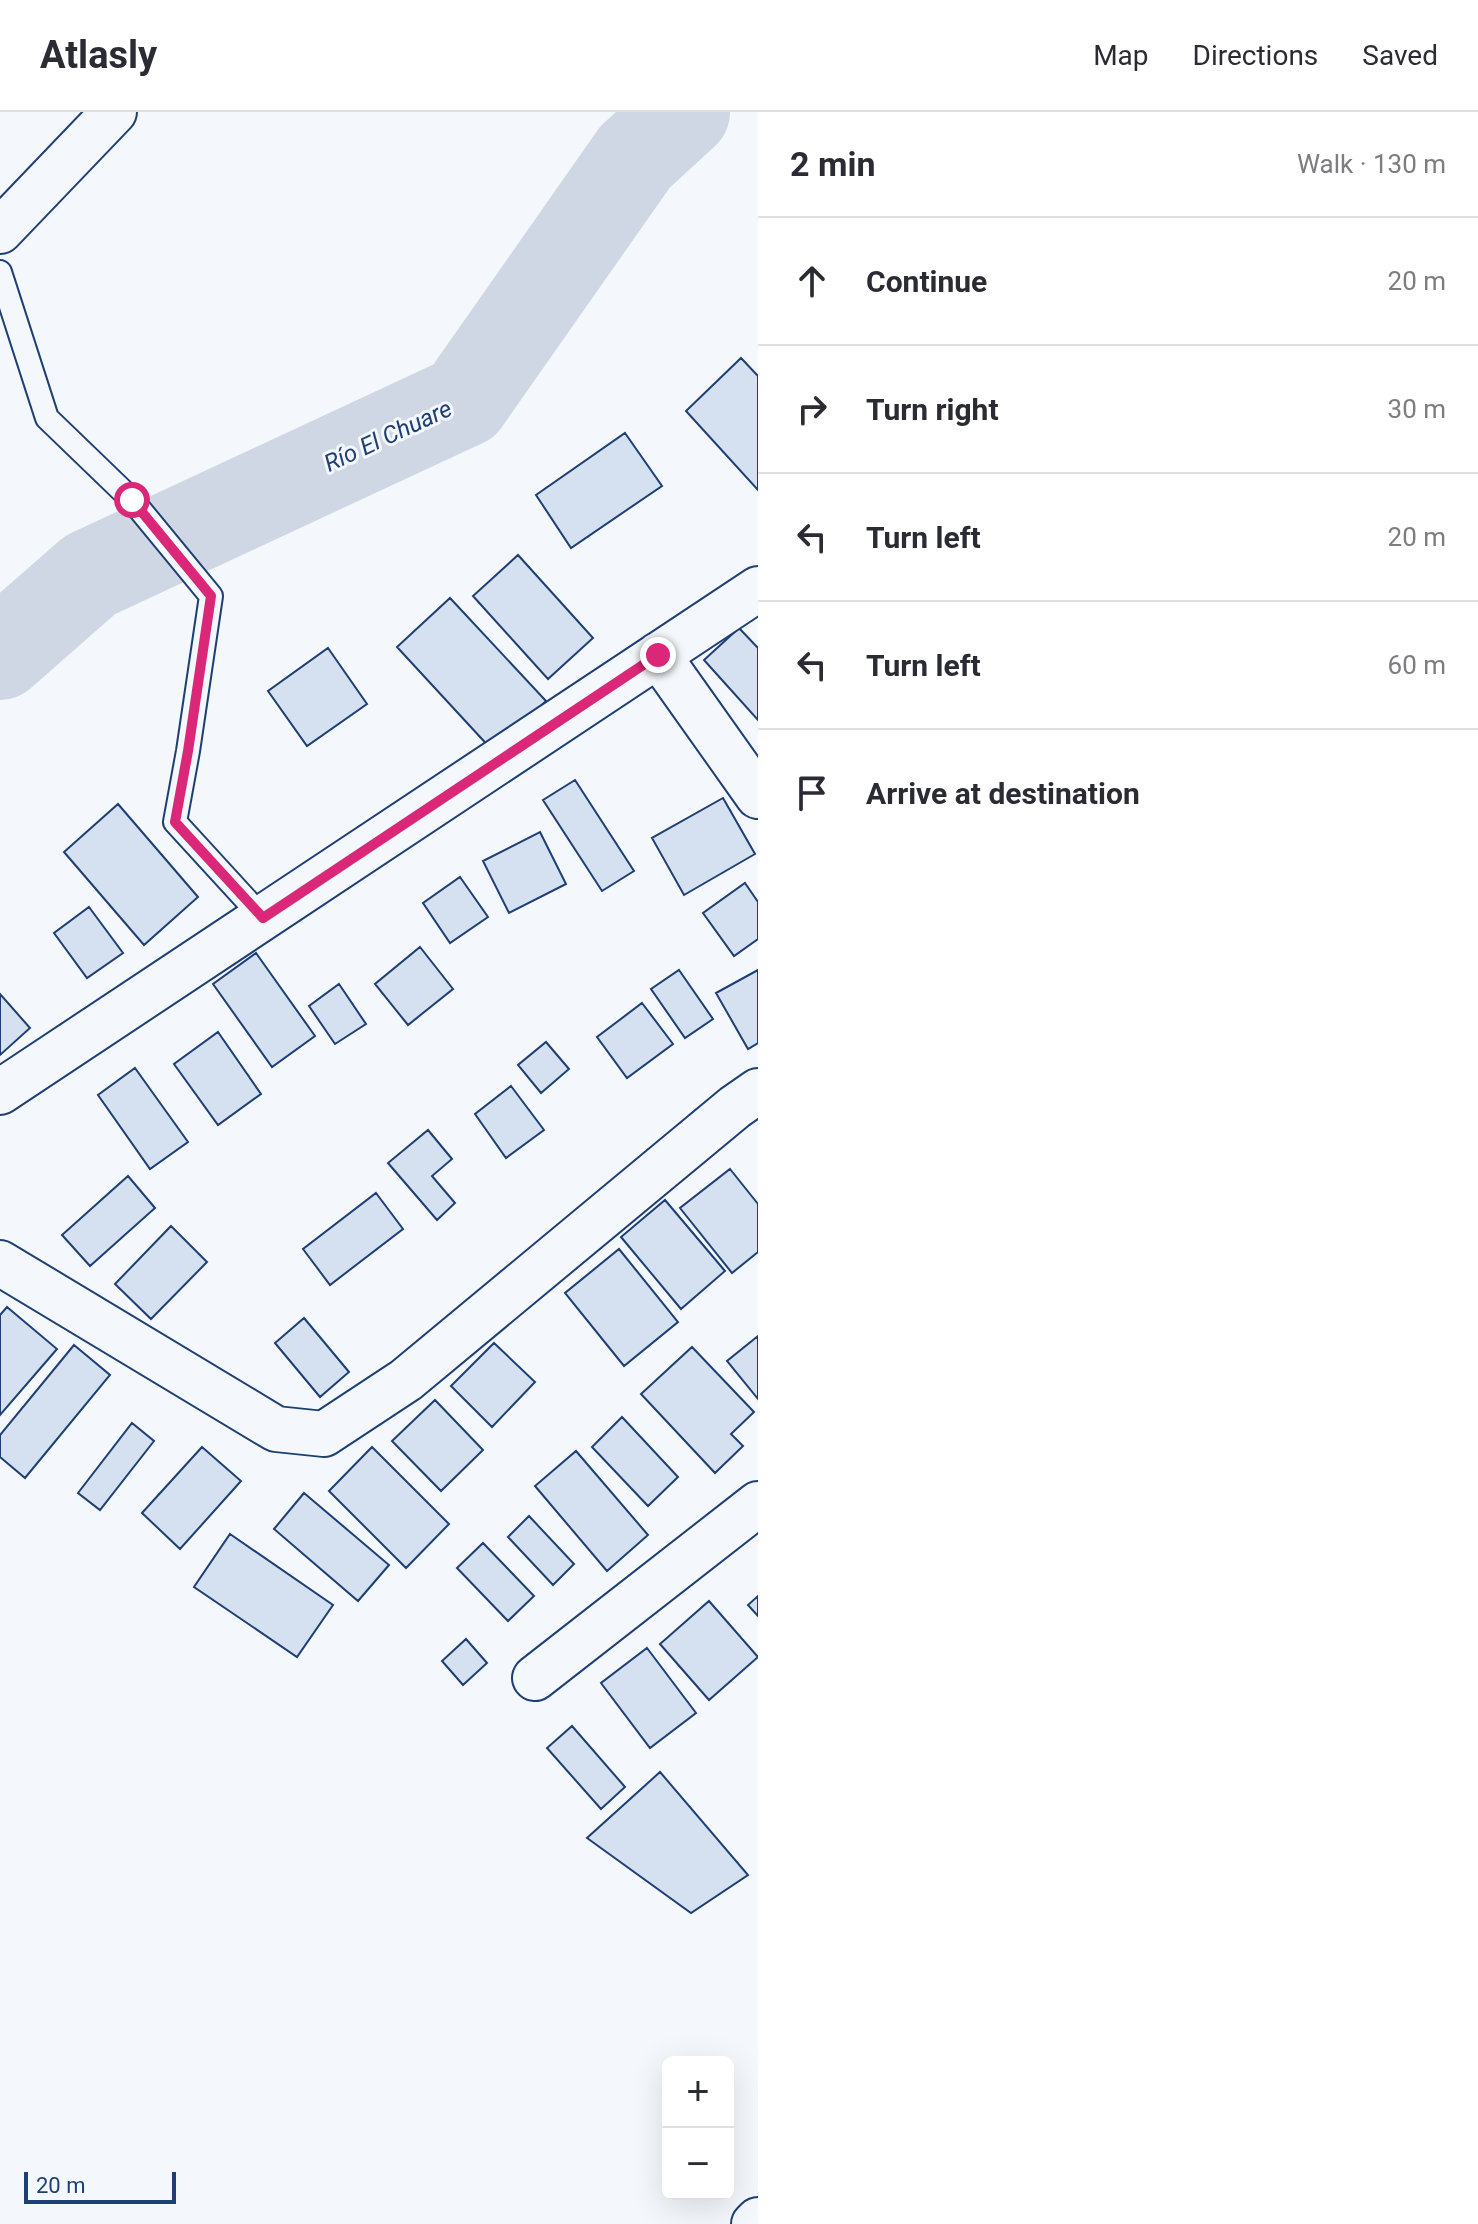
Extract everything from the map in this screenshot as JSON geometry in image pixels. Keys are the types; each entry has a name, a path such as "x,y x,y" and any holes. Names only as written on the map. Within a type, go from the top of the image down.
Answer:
{"street":[{"path":"0,231 114,112"},
{"path":"0,1092 758,589"},
{"path":"658,655 758,796"},
{"path":"0,1263 276,1429 324,1434 406,1380 750,1111"},
{"path":"535,1678 758,1504"}],"lane":[{"path":"0,272 47,418 132,500 211,596 175,822 263,918"}],"building":[{"path":"741,358 758,376 758,490 686,411"},
{"path":"625,433 662,486 571,548 536,495"},
{"path":"518,555 593,638 548,679 473,596"},
{"path":"450,598 546,701 493,751 397,647"},
{"path":"739,628 758,648 758,720 704,660"},
{"path":"328,648 367,704 307,746 268,691"},
{"path":"575,780 634,871 602,891 543,800"},
{"path":"723,798 755,854 684,895 652,838"},
{"path":"118,804 198,897 144,945 64,852"},
{"path":"540,832 566,884 509,913 483,861"},
{"path":"460,877 488,917 450,943 423,903"},
{"path":"745,883 758,902 758,939 734,956 703,913"},
{"path":"89,907 123,953 87,978 54,933"},
{"path":"420,947 453,989 408,1025 375,984"},
{"path":"256,953 315,1036 272,1067 213,984"},
{"path":"679,970 713,1019 685,1038 651,989"},
{"path":"758,970 758,1043 748,1049 716,993"},
{"path":"339,984 366,1024 335,1044 309,1006"},
{"path":"0,994 30,1028 0,1055"},
{"path":"642,1003 673,1044 627,1078 597,1037"},
{"path":"218,1032 261,1094 218,1125 174,1064"},
{"path":"546,1042 569,1069 541,1093 518,1065"},
{"path":"135,1068 188,1142 150,1169 98,1095"},
{"path":"511,1086 544,1130 506,1158 475,1114"},
{"path":"428,1130 452,1159 432,1176 455,1203 437,1220 388,1163"},
{"path":"730,1169 758,1204 758,1252 732,1273 680,1208"},
{"path":"128,1176 155,1208 90,1266 62,1235"},
{"path":"376,1193 403,1229 330,1285 303,1249"},
{"path":"665,1200 725,1271 681,1309 621,1237"},
{"path":"171,1226 207,1262 151,1319 115,1284"},
{"path":"619,1249 678,1322 624,1366 565,1293"},
{"path":"7,1307 57,1349 0,1415 0,1315"},
{"path":"304,1318 349,1372 320,1397 275,1343"},
{"path":"758,1336 758,1399 727,1361"},
{"path":"494,1343 535,1382 492,1427 451,1386"},
{"path":"74,1345 110,1375 25,1478 0,1457 0,1435"},
{"path":"692,1347 754,1412 731,1434 743,1446 715,1473 641,1394"},
{"path":"435,1400 483,1450 441,1491 392,1441"},
{"path":"622,1417 678,1477 648,1506 592,1447"},
{"path":"132,1423 154,1441 100,1510 78,1493"},
{"path":"202,1447 241,1481 180,1549 142,1513"},
{"path":"372,1447 449,1524 406,1568 329,1491"},
{"path":"576,1451 648,1535 607,1571 535,1486"},
{"path":"304,1493 389,1565 358,1601 274,1529"},
{"path":"529,1516 574,1564 553,1585 508,1537"},
{"path":"230,1534 333,1605 297,1657 194,1587"},
{"path":"483,1543 534,1596 508,1621 457,1568"},
{"path":"758,1596 758,1616 748,1605"},
{"path":"709,1601 758,1657 709,1700 660,1644"},
{"path":"466,1639 487,1663 463,1685 442,1661"},
{"path":"647,1648 696,1713 650,1748 601,1683"},
{"path":"572,1726 625,1787 601,1809 547,1748"},
{"path":"660,1772 748,1875 691,1913 587,1838"}],"waterway":[{"name":"Río El Chuare","path":"0,654 90,575 464,401 635,157 684,112"}],"route":[{"path":"132,500 211,596 175,822 263,918 658,655"}]}
